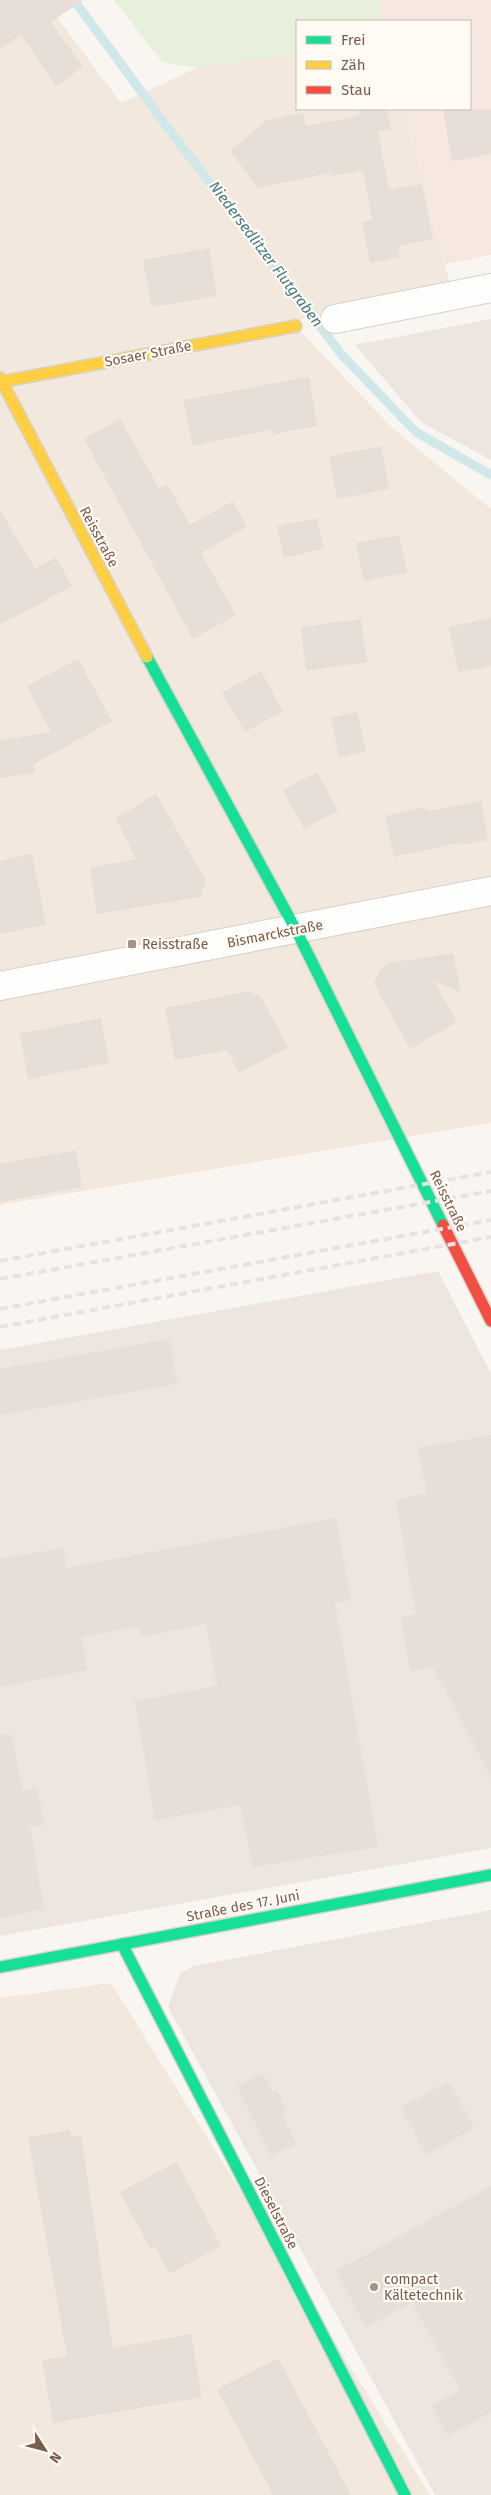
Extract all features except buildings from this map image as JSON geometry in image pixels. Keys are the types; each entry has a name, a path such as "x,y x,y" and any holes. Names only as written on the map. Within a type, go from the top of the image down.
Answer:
{"street":[{"path":"335,320 491,288"},
{"name":"Sosaer Straße","path":"1,381 296,326"},
{"name":"Reisstraße","path":"1,381 106,583 296,930 491,1321"},
{"name":"Bismarckstraße","path":"0,986 491,891"},
{"name":"Straße des 17. Juni","path":"0,1966 491,1875"},
{"name":"Dieselstraße","path":"122,1944 405,2495"}],"shaded area":[{"path":"0,0 44,0 121,103 197,68 296,53 296,110 404,110 453,295 291,321 390,426 491,509 491,1123 0,1205"},
{"path":"378,0 491,0 491,255 445,264 404,110 471,110 471,20 382,20"},
{"path":"491,319 491,460 421,422 355,345"},
{"path":"438,1271 491,1374 491,1848 0,1936 0,1350"},
{"path":"491,1910 491,2495 435,2495 168,2007 180,1973 193,1966"},
{"path":"111,1983 430,2495 0,2495 0,1998"}],"green space":[{"path":"114,0 378,0 382,20 296,20 296,53 197,68 162,62"}],"waterway":[{"name":"Niedersedlitzer Flutgraben","path":"74,0 168,128 342,355 416,432 491,475"}],"railway":[{"path":"0,1261 491,1172"},
{"path":"0,1279 491,1191"},
{"path":"0,1309 491,1220"},
{"path":"0,1327 491,1237"}],"traffic: fast":[{"path":"147,657 296,930 443,1225"},
{"path":"0,1967 491,1875"},
{"path":"122,1944 405,2495"}],"traffic: slow":[{"path":"0,382 296,326"},
{"path":"0,378 147,657"}],"traffic: jam":[{"path":"443,1225 491,1321"}],"place":[{"name":"Reisstraße","path":"132,944"},
{"name":"compact Kältetechnik","path":"374,2287"}]}
